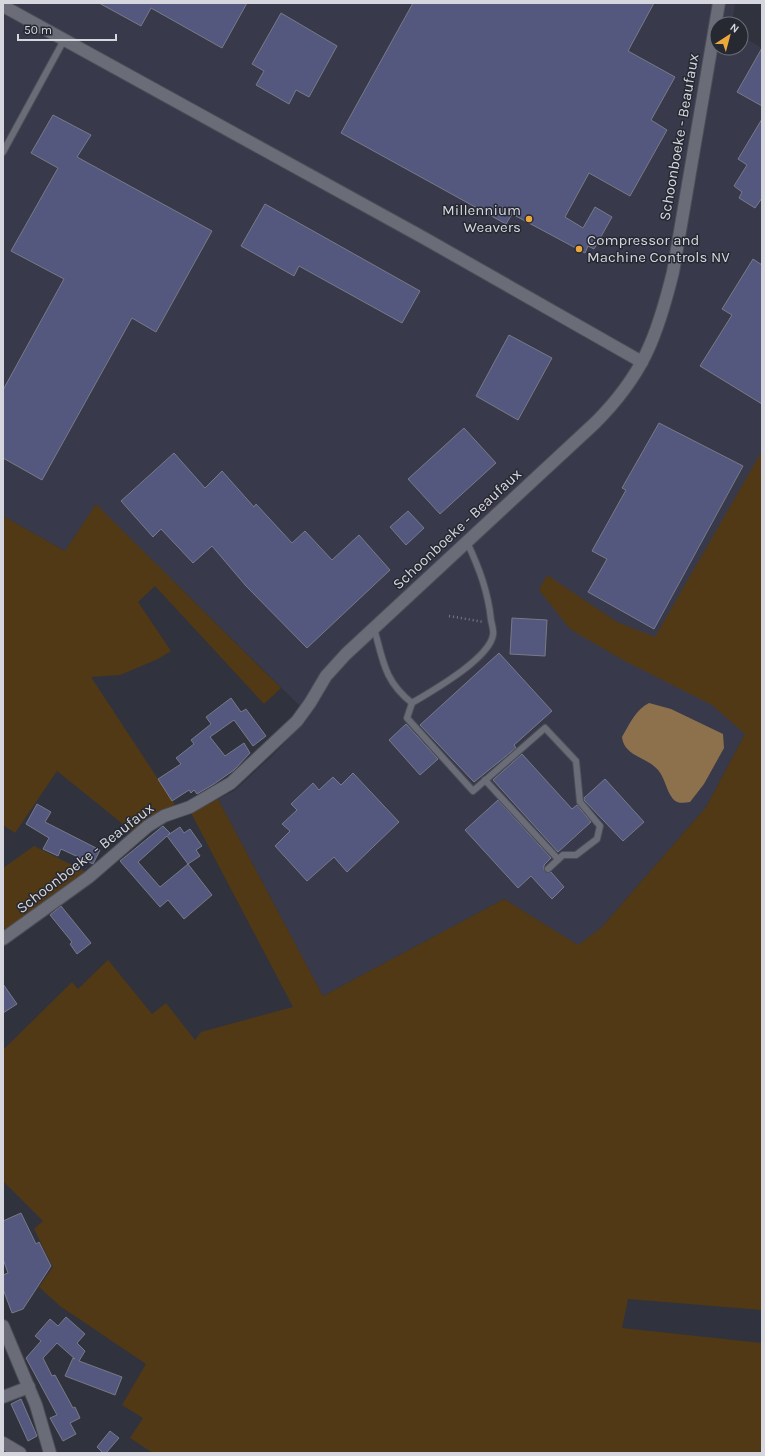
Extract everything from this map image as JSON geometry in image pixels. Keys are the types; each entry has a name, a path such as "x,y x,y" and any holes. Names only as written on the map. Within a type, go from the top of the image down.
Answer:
{"street":[{"name":"Schoonboeke - Beaufaux","path":"3,939 89,877 148,826 164,816 190,807 231,783 297,721 326,676 346,654 604,415 623,392 652,343 662,316 672,272 719,3"},
{"path":"3,6 424,238 642,362"},
{"path":"3,1326 29,1387 50,1453"},
{"path":"3,1397 29,1387"},
{"path":"3,1443 20,1453"}],"lane":[{"path":"3,152 64,40"},
{"path":"467,542 482,574 493,636 481,655 448,682 412,703 408,718 473,791 545,728 576,761 580,802 600,826 598,838 576,855 563,855 548,869"},
{"path":"374,628 387,672 398,692 412,703"},
{"path":"485,780 558,859"}],"path":[{"path":"449,616 491,623"}],"shaded area":[{"path":"3,3 735,3 733,16 709,16 709,56 749,56 749,41 762,48 762,686 745,734 706,807 601,928 578,946 504,899 323,996 218,799 234,791 273,755 308,718 301,707 96,505 65,551 3,516"},
{"path":"762,451 762,1310 628,1299 622,1328 762,1343 762,1453 153,1453 130,1438 143,1418 122,1405 146,1364 60,1306 39,1287 53,1267 34,1229 43,1221 3,1181 3,1050 72,982 78,989 108,960 152,1014 166,1003 195,1040 201,1032 293,1007 191,813 218,799 323,996 504,899 578,945 601,928 706,807 745,734 712,705 621,659 570,629 539,590 547,575 617,622 655,637"},
{"path":"96,504 281,688 264,704 155,586 138,602 171,651 158,659 120,675 91,677 177,808 134,833 57,771 15,833 3,825 3,516 65,551"},
{"path":"649,703 671,709 723,734 724,748 704,784 690,802 676,802 670,795 658,770 626,748 622,737 640,709"},
{"path":"34,846 88,873 3,933 3,868"}],"building":[{"path":"99,3 247,3 222,48 151,8 141,26"},
{"path":"413,3 654,3 628,51 675,77 651,120 667,130 630,196 589,173 565,217 583,228 595,207 612,217 594,249 588,246 585,253 512,214 506,224 341,133"},
{"path":"281,13 337,46 309,97 296,90 289,104 256,85 264,71 252,64"},
{"path":"762,48 762,106 737,92"},
{"path":"53,115 91,135 77,157 212,231 156,332 132,318 42,480 3,458 3,390 64,279 11,251 58,168 31,153"},
{"path":"762,119 762,198 755,208 739,198 742,192 734,186 747,165 738,159"},
{"path":"265,204 420,291 402,323 299,266 294,276 241,246"},
{"path":"753,259 762,265 762,404 700,366 732,315 722,309"},
{"path":"509,335 552,358 518,420 476,396"},
{"path":"659,423 743,466 654,629 588,592 607,559 592,551 626,490 622,488"},
{"path":"464,428 496,463 440,514 408,479"},
{"path":"174,453 205,488 222,471 254,507 256,504 292,543 305,531 332,560 359,535 390,570 307,648 246,586 212,546 193,563 161,529 153,537 121,501"},
{"path":"408,511 424,528 406,545 390,527"},
{"path":"512,618 547,620 545,656 510,654"},
{"path":"499,653 552,711 514,745 516,748 474,782 420,725"},
{"path":"231,698 241,712 246,709 266,736 253,746 234,720 210,737 225,756 244,743 250,753 234,770 214,784 197,794 194,790 191,793 189,790 172,801 158,779 181,764 176,758 194,744 191,740 211,724 206,717"},
{"path":"406,724 438,759 420,775 389,740"},
{"path":"522,754 572,809 577,805 591,822 558,852 493,780"},
{"path":"353,773 399,822 347,872 334,857 307,881 275,846 290,831 282,824 297,810 291,804 313,783 319,790 333,777 341,785"},
{"path":"605,779 644,822 623,841 584,800 584,798"},
{"path":"498,800 551,858 544,865 544,870 547,873 551,872 564,887 552,899 531,876 518,888 465,830"},
{"path":"37,804 51,812 45,822 100,850 93,864 61,849 58,856 43,849 49,838 26,824"},
{"path":"163,826 170,833 168,835 180,827 184,833 190,829 202,846 196,850 200,856 188,864 212,895 184,919 168,900 160,907 120,861","holes":["167,836 188,864 160,887 138,862"]},
{"path":"61,906 91,943 77,954 70,944 72,942 50,915"},
{"path":"3,984 17,1004 3,1013"},
{"path":"21,1213 36,1244 39,1242 51,1266 23,1309 12,1313 3,1289 3,1275 8,1273 3,1259 3,1221"},
{"path":"66,1317 85,1334 77,1343 85,1351 79,1361 122,1377 115,1395 65,1376 73,1358 75,1359 57,1343 43,1358 52,1376 55,1375 73,1408 75,1407 80,1418 70,1423 76,1434 63,1441 50,1418 57,1415 26,1358 41,1341 35,1336 50,1319 58,1326"},
{"path":"21,1399 37,1436 28,1441 11,1404"},
{"path":"110,1431 119,1438 106,1453 103,1453 97,1447"}],"place":[{"name":"Millennium Weavers","path":"529,219"},
{"name":"Compressor and Machine Controls NV","path":"579,249"}]}
